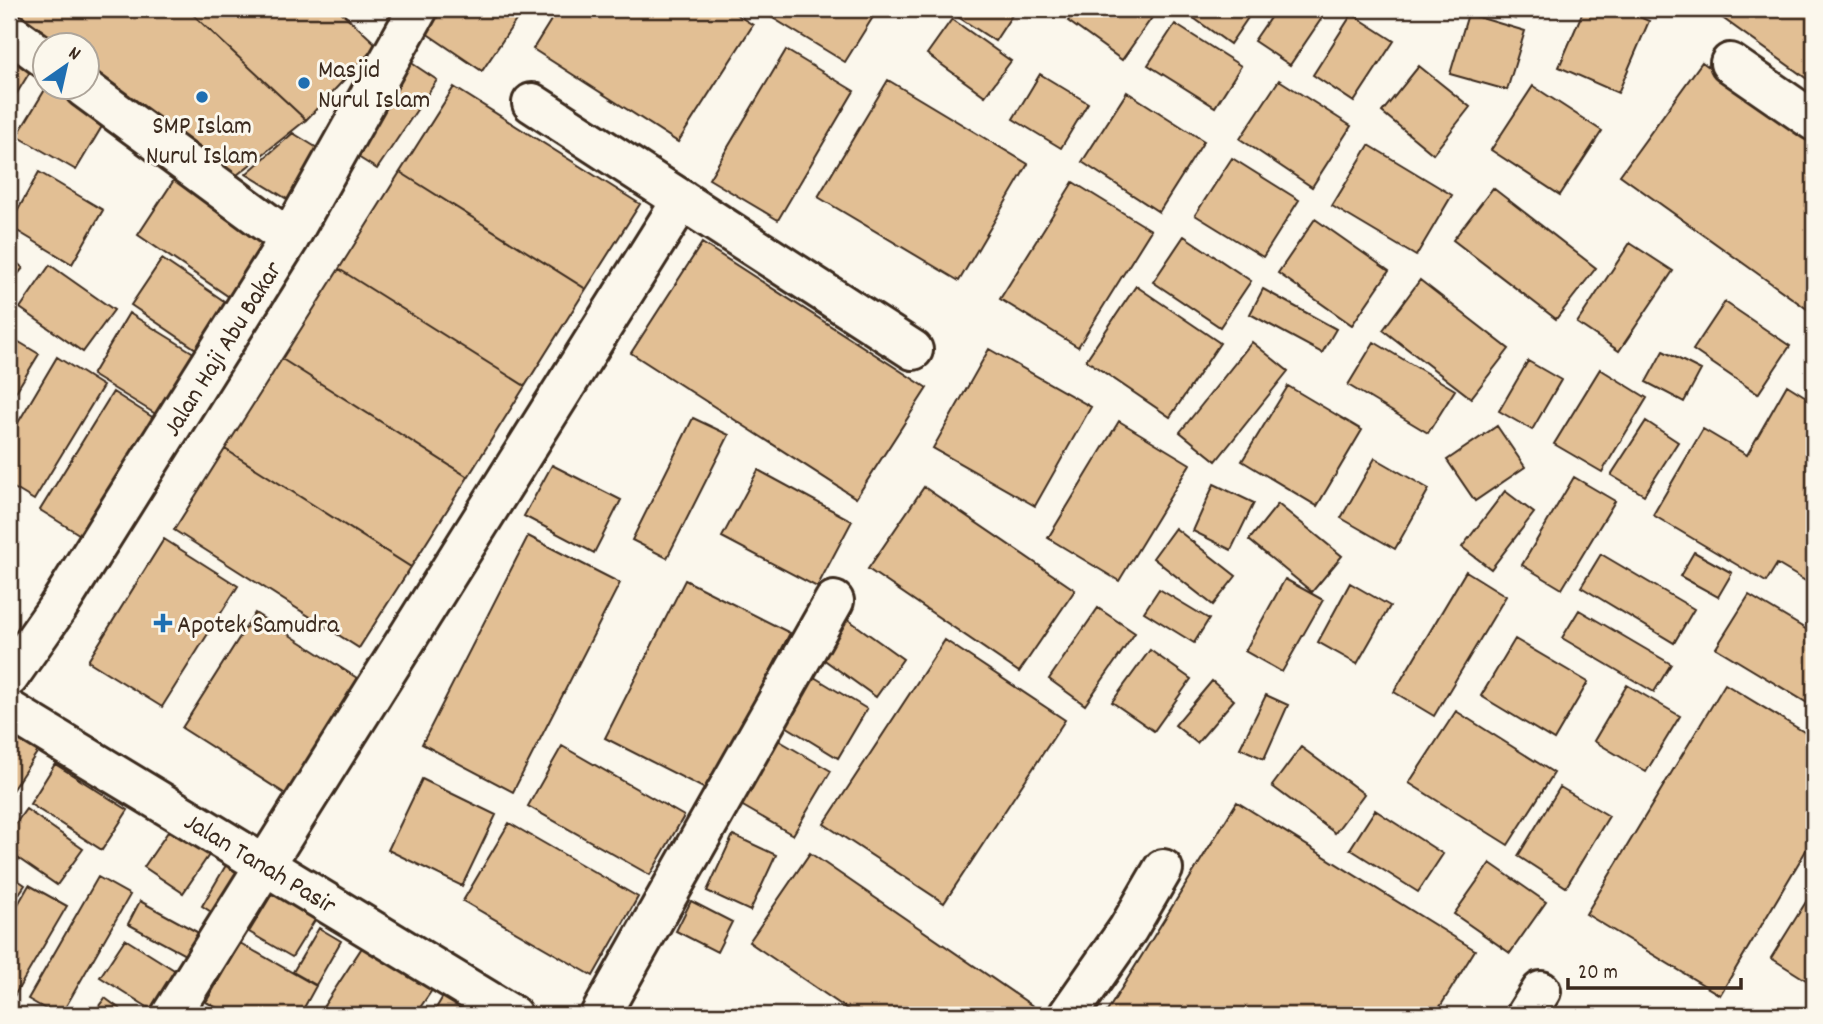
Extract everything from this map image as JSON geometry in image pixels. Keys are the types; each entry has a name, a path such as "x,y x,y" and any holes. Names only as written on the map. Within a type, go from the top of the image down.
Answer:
{"street":[{"name":"Jalan Haji Abu Bakar","path":"9,677 58,607 289,239 418,9"},
{"path":"9,32 32,49"},
{"path":"1730,63 1814,121"},
{"path":"102,101 289,239"},
{"path":"532,103 913,350"},
{"path":"171,1015 682,200"},
{"path":"600,1015 834,601"},
{"name":"Jalan Tanah Pasir","path":"9,710 512,1015"},
{"path":"1069,1015 1128,929 1163,869"}],"building":[{"name":"SMP Islam Nurul Islam","path":"14,9 187,9 306,120 237,175 102,83 102,32 32,32 32,34 9,16"},
{"name":"Masjid Nurul Islam","path":"187,9 338,9 377,45 306,120"},
{"path":"438,9 523,10 482,71 423,31"},
{"path":"534,9 728,9 753,25 678,142 533,49 551,20"},
{"path":"758,9 878,9 845,62"},
{"path":"946,9 1016,9 995,41"},
{"path":"1077,9 1158,9 1122,60 1068,21"},
{"path":"1181,9 1254,9 1230,44"},
{"path":"1276,9 1328,9 1290,65 1254,41"},
{"path":"1488,9 1519,9 1515,19"},
{"path":"1584,9 1621,9 1649,21 1618,93 1559,67"},
{"path":"1710,9 1814,9 1814,84"},
{"path":"1352,14 1394,41 1354,102 1313,75"},
{"path":"1468,14 1525,31 1507,90 1450,74"},
{"path":"952,19 1011,61 985,96 927,54"},
{"path":"1175,24 1241,66 1215,107 1148,65"},
{"path":"9,39 32,53 32,68 9,106"},
{"path":"786,50 854,91 778,220 709,179"},
{"path":"410,62 437,80 377,169 350,152"},
{"path":"1702,62 1814,142 1814,314 1620,175"},
{"path":"1419,66 1470,107 1433,154 1382,112"},
{"path":"1040,74 1088,103 1061,148 1013,119"},
{"path":"888,80 1028,164 959,281 818,197"},
{"path":"1279,80 1351,126 1312,187 1240,139"},
{"path":"1533,86 1602,131 1560,195 1491,150"},
{"path":"454,87 640,204 586,289 400,172"},
{"path":"1127,92 1204,141 1159,212 1082,162"},
{"path":"38,102 91,102 110,113 76,170 17,136"},
{"path":"293,133 327,154 297,205 246,174"},
{"path":"1369,145 1452,195 1416,256 1332,206"},
{"path":"1232,158 1299,200 1263,257 1195,215"},
{"path":"39,172 103,210 72,264 9,226"},
{"path":"400,172 586,289 525,386 339,269"},
{"path":"176,177 280,248 241,305 138,235"},
{"path":"1073,182 1151,230 1078,347 1000,299"},
{"path":"1493,188 1596,268 1556,319 1453,240"},
{"path":"1315,219 1389,271 1352,325 1278,273"},
{"path":"1184,236 1251,281 1220,327 1153,282"},
{"path":"702,243 927,388 856,498 631,353"},
{"path":"1630,243 1673,271 1619,351 1577,323"},
{"path":"9,256 23,268 9,285"},
{"path":"162,259 227,303 196,349 131,305"},
{"path":"50,265 114,310 83,352 20,308"},
{"path":"339,269 525,386 468,477 282,359"},
{"path":"1420,280 1509,349 1471,398 1383,330"},
{"path":"1136,286 1220,343 1170,417 1086,360"},
{"path":"1263,289 1336,329 1322,353 1250,314"},
{"path":"1725,302 1790,346 1758,394 1693,350"},
{"path":"129,313 205,360 167,421 92,375"},
{"path":"9,336 39,354 9,403"},
{"path":"1252,342 1288,371 1216,461 1180,432"},
{"path":"1374,342 1455,390 1428,433 1348,385"},
{"path":"989,349 1091,407 1035,506 933,448"},
{"path":"1663,351 1701,370 1684,402 1646,382"},
{"path":"57,357 103,386 34,500 9,485 9,438"},
{"path":"282,359 468,477 411,567 225,449"},
{"path":"1528,361 1561,380 1532,430 1499,411"},
{"path":"1600,369 1647,398 1602,472 1554,444"},
{"path":"1787,385 1814,402 1814,586 1777,564 1766,582 1653,515 1703,429 1747,455"},
{"path":"1288,386 1362,430 1317,506 1242,461"},
{"path":"113,392 168,427 95,544 40,510"},
{"path":"693,418 729,435 667,558 632,540"},
{"path":"1119,421 1190,464 1119,581 1048,538"},
{"path":"1646,421 1678,442 1644,495 1611,475"},
{"path":"1497,426 1525,467 1475,501 1447,460"},
{"path":"225,449 411,567 359,648 174,530"},
{"path":"1375,458 1429,489 1395,549 1341,518"},
{"path":"552,465 621,500 594,553 524,516"},
{"path":"758,470 852,521 817,587 722,537"},
{"path":"1574,477 1615,501 1562,589 1522,565"},
{"path":"1214,484 1254,503 1231,550 1193,531"},
{"path":"924,487 1075,590 1019,672 868,569"},
{"path":"1505,491 1534,513 1491,569 1462,547"},
{"path":"1278,504 1342,556 1312,592 1249,540"},
{"path":"1175,528 1236,576 1213,605 1153,558"},
{"path":"528,536 620,583 513,792 422,744"},
{"name":"Apotek Samudra","path":"164,539 238,586 162,707 88,661"},
{"path":"1694,552 1732,573 1718,597 1680,576"},
{"path":"1601,554 1694,609 1674,643 1581,587"},
{"path":"1466,571 1506,596 1434,716 1394,692"},
{"path":"1285,579 1323,600 1282,672 1245,651"},
{"path":"685,580 790,633 709,791 605,738"},
{"path":"1350,583 1390,606 1357,664 1318,642"},
{"path":"1159,589 1209,619 1194,643 1144,612"},
{"path":"1749,595 1814,634 1814,707 1716,648"},
{"path":"1098,608 1135,633 1085,705 1049,679"},
{"path":"1579,610 1671,664 1654,692 1562,638"},
{"path":"255,613 368,685 295,800 182,728"},
{"path":"846,618 903,659 876,697 819,656"},
{"path":"1515,639 1588,682 1554,740 1481,696"},
{"path":"945,640 1065,720 944,903 824,824"},
{"path":"1150,650 1191,679 1154,731 1112,702"},
{"path":"814,677 867,709 838,758 784,725"},
{"path":"1212,681 1234,700 1197,743 1175,725"},
{"path":"1725,684 1814,738 1814,837 1720,995 1586,914"},
{"path":"1627,685 1680,716 1646,772 1594,741"},
{"path":"1266,695 1288,705 1264,759 1240,748"},
{"path":"1456,711 1554,773 1508,845 1409,783"},
{"path":"9,722 42,745 9,795"},
{"path":"778,740 831,771 793,835 741,805"},
{"path":"562,746 684,816 650,875 528,806"},
{"path":"1301,747 1364,794 1335,833 1272,786"},
{"path":"55,764 128,810 102,850 30,804"},
{"path":"422,779 496,815 462,886 388,850"},
{"path":"1560,787 1609,816 1566,887 1518,856"},
{"path":"1237,802 1475,950 1435,1015 1105,1015"},
{"path":"26,809 83,849 57,885 9,852 9,833"},
{"path":"1375,810 1443,854 1418,892 1350,849"},
{"path":"509,823 638,897 593,976 463,901"},
{"path":"172,826 211,852 183,893 144,867"},
{"path":"733,835 776,855 750,911 707,891"},
{"path":"810,853 1037,1009 1033,1015 856,1015 749,942"},
{"path":"229,860 243,868 216,915 202,906"},
{"path":"1490,863 1546,902 1510,953 1454,914"},
{"path":"9,874 25,885 14,901 9,897"},
{"path":"98,877 130,895 61,1015 56,1015 28,999"},
{"path":"29,885 67,906 13,998 9,996 9,920"},
{"path":"275,889 318,915 292,957 249,932"},
{"path":"1814,889 1814,985 1771,958"},
{"path":"140,901 208,938 196,961 128,924"},
{"path":"691,901 732,922 717,952 676,931"},
{"path":"319,928 341,941 316,985 293,972"},
{"path":"125,939 187,978 160,1015 100,977"},
{"path":"240,943 316,986 300,1015 230,1015 206,1002"},
{"path":"363,946 432,990 415,1015 318,1015"},
{"path":"448,988 495,1015 432,1015"},
{"path":"105,998 128,1015 92,1015"}],"place":[{"name":"Masjid Nurul Islam","path":"304,83"},
{"name":"SMP Islam Nurul Islam","path":"202,97"},
{"name":"Apotek Samudra","path":"163,623"}]}
